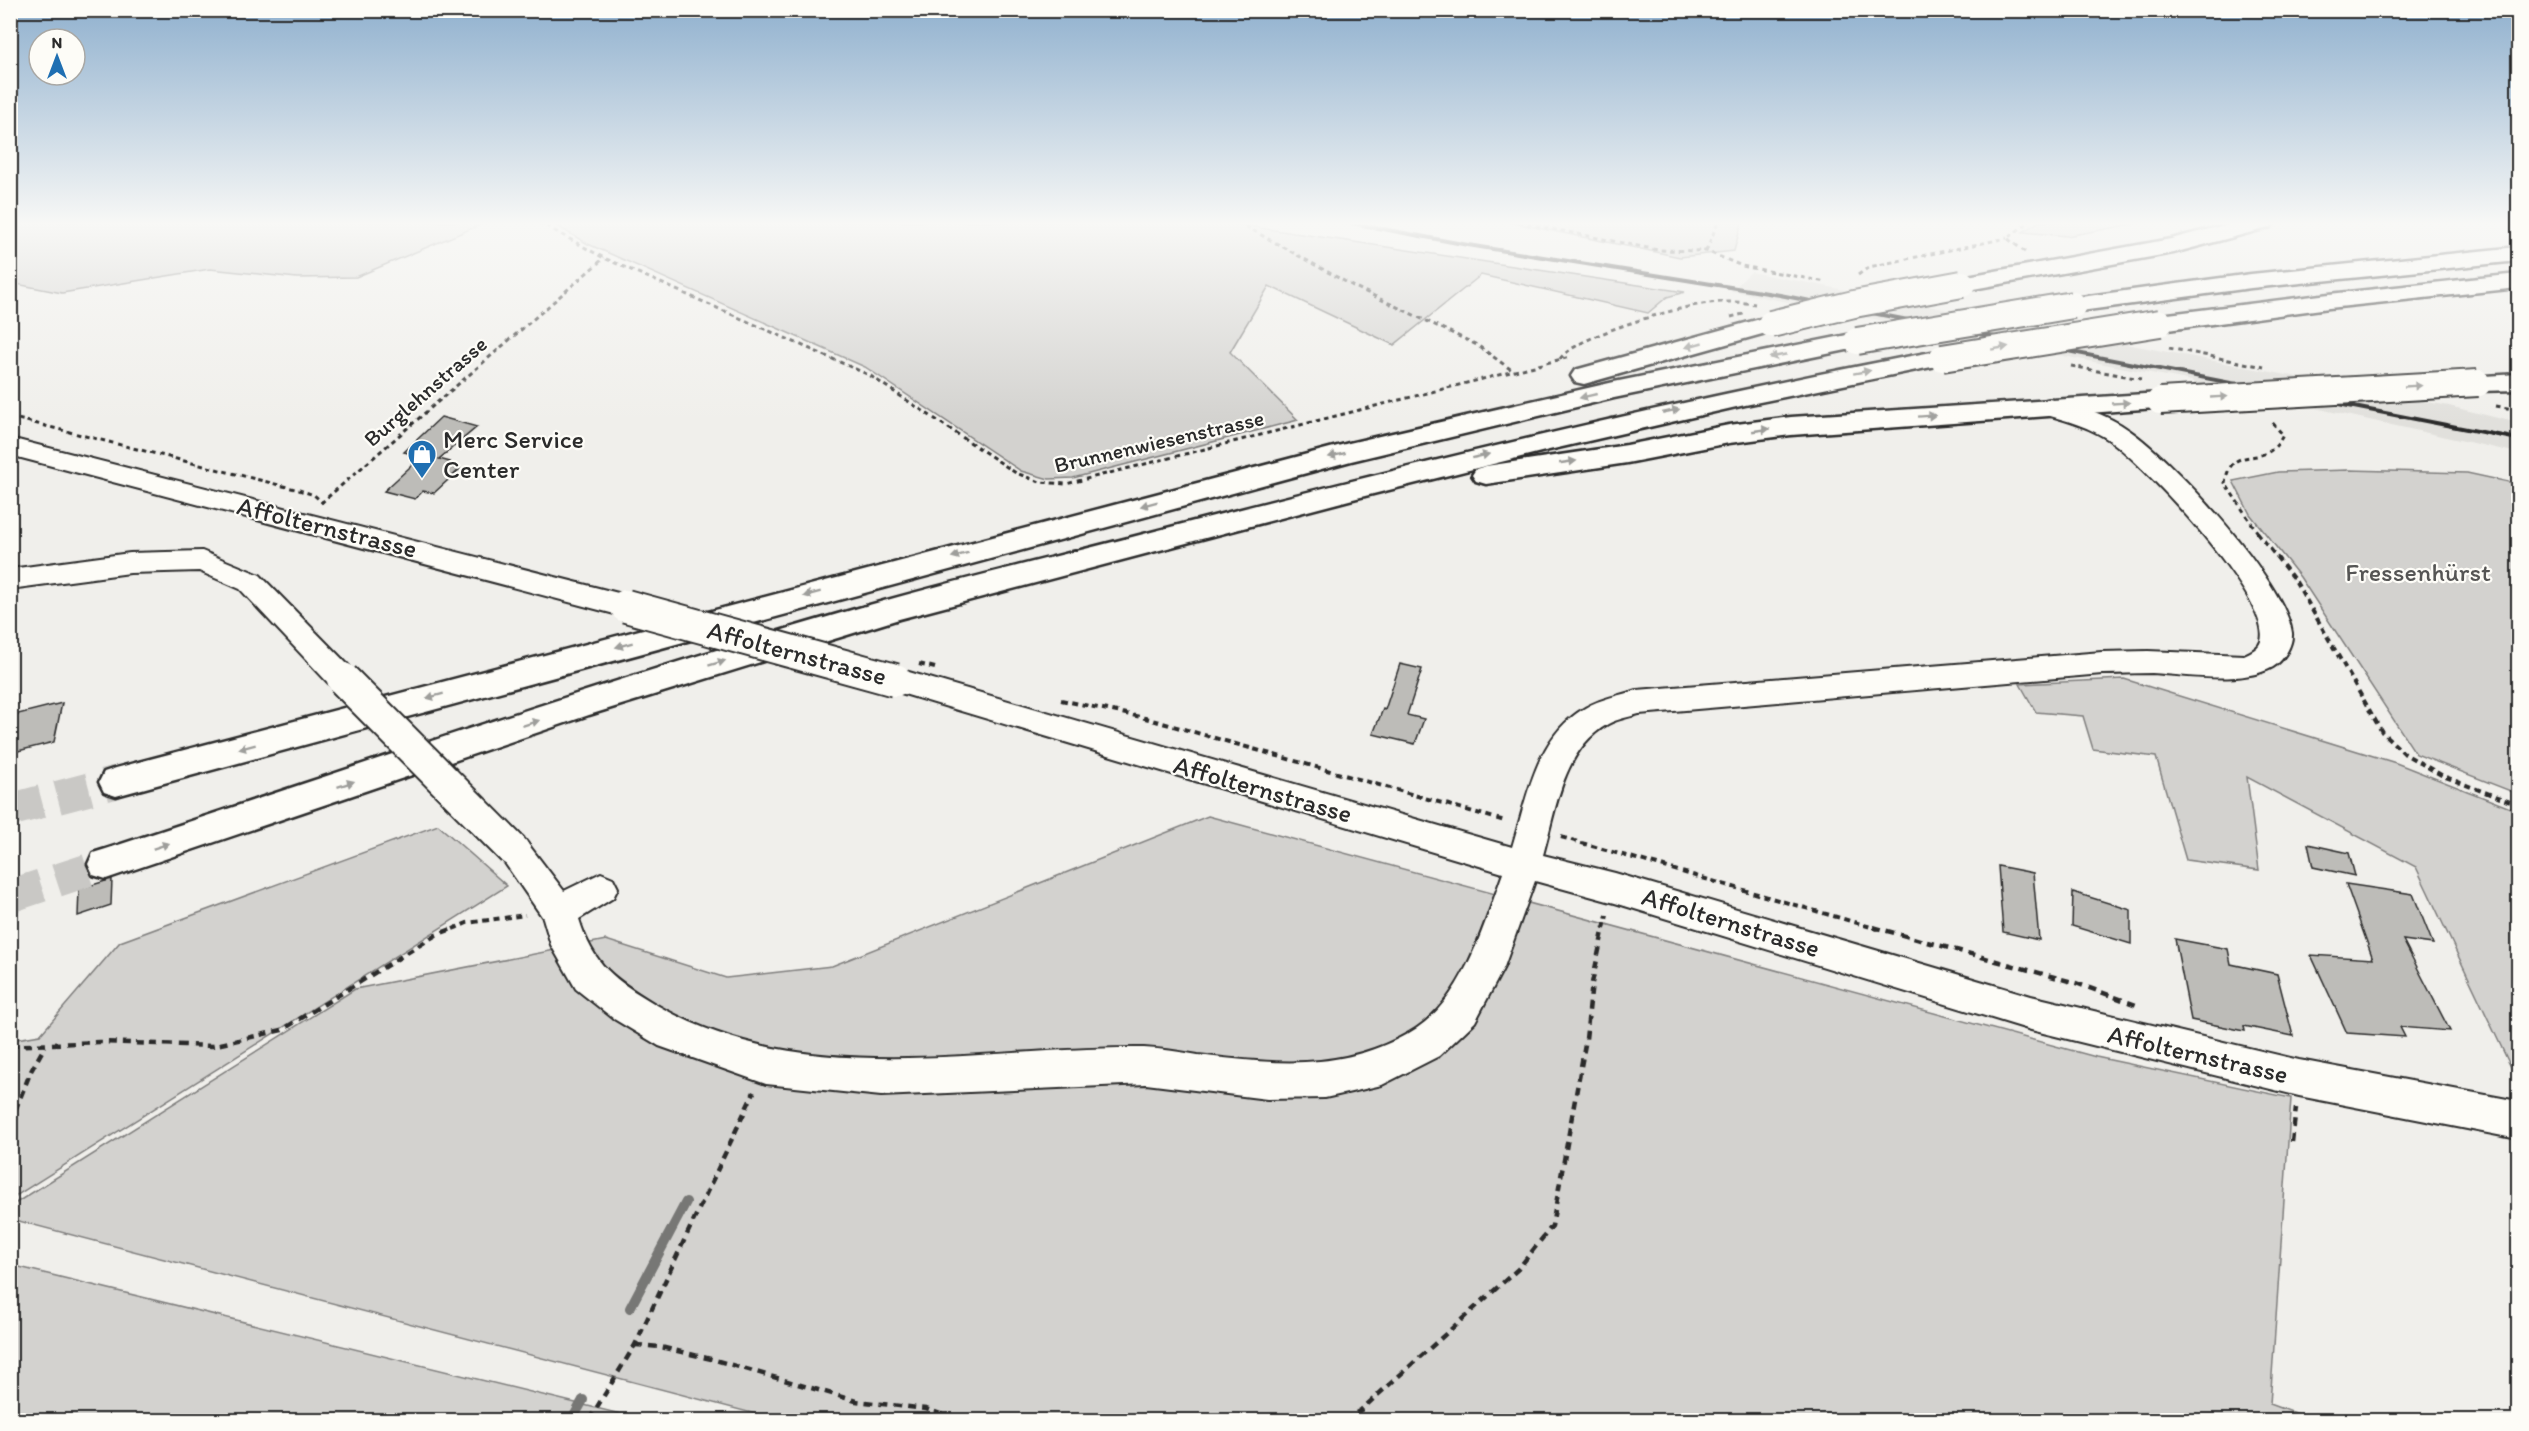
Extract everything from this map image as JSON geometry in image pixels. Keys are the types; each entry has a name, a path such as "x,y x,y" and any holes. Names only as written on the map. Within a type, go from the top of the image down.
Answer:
{"highway":[{"path":"1394,441 1508,397 1771,324 1854,304 1936,289"},
{"path":"116,782 868,579 1394,441 1614,390 1857,341 2073,305 2199,289"},
{"path":"106,864 604,699 851,621 1315,498 1627,421 1786,387 1942,358 2161,335 2310,303 2444,289"},
{"path":"1161,539 1251,527 1372,497 1500,472 1627,454 1729,434 1791,426 2160,401 2483,394 2518,382"}],"street":[{"path":"10,579 130,562 202,561 250,582 513,850 558,912 569,945 589,978 627,1007 672,1034 766,1066 881,1078 1146,1066 1266,1081 1325,1080 1382,1067 1426,1044 1462,1010 1486,967 1528,846 1553,764 1569,739 1596,717 1637,702 2102,663 2148,662 2244,666 2260,662 2272,653 2277,634 2271,611 2252,580 2220,537 2186,497 2138,449 2122,437 2104,426 2049,407"},
{"name":"Affolternstrasse","path":"10,446 626,606 895,680 1473,851 1528,846 1615,888 2031,1013 2299,1078 2518,1120"},
{"path":"558,912 601,888"}],"path":[{"name":"Burglehnstrasse","path":"322,502 568,289"},
{"name":"Brunnenwiesenstrasse","path":"673,289 869,375 1016,473 1032,481 1047,484 1066,484 1571,356"},
{"path":"1359,289 1477,345 1513,371"},
{"path":"2161,335 2266,367"},
{"path":"2483,394 2518,410"},
{"path":"10,417 298,490 314,495 330,507"},
{"path":"2268,418 2283,435 2278,447 2267,454 2239,459 2228,468 2225,483 2250,522 2296,582 2337,650 2370,716 2382,732 2405,754 2443,776 2518,806"},
{"path":"935,668 947,671"},
{"path":"1058,699 1128,713 1528,846 2076,983 2148,1010"},
{"path":"1344,1420 1361,1410 1518,1269 1552,1226 1586,1040 1592,983 1615,888"},
{"path":"10,1046 99,1042 212,1046 282,1030 436,935 467,923 558,912"},
{"path":"10,1123 31,1071 46,1045"},
{"path":"589,1420 635,1345 766,1066"},
{"path":"635,1345 661,1347 715,1360 856,1401 926,1409 958,1420"}],"shaded area":[{"path":"1733,289 1838,289 2449,406 2518,423 2518,453 2248,393 2196,386 2192,381 1731,291"}],"green space":[{"path":"40,289 88,289 62,293"},
{"path":"689,289 1267,289 1230,352 1298,420 1073,478 1049,479 1021,471 865,367"},
{"path":"1275,289 1464,289 1394,345"},
{"path":"1542,289 1664,289 1685,292 1667,297 1648,313"},
{"name":"Fressenhürst","path":"2349,470 2467,473 2518,484 2518,794 2416,754 2300,577 2250,514 2233,481 2278,472"},
{"path":"2124,679 2396,763 2518,811 2518,1082 2416,867 2247,777 2259,870 2186,860 2156,757 2093,749 2083,716 2036,712 2020,684"},
{"path":"1208,816 2096,1057 2291,1098 2270,1404 2314,1420 779,1420 11,1219 11,1206 355,989 606,940 726,978 832,966"},
{"path":"438,825 507,886 11,1199 11,1040 40,1035 120,942"},
{"path":"11,1265 645,1420 11,1420"}],"building":[{"path":"441,417 477,427 439,459 450,462 446,466 460,469 434,493 423,491 415,499 384,491 422,456 404,452"},
{"path":"1400,664 1422,669 1407,715 1424,719 1415,744 1373,734 1383,709 1385,710"},
{"path":"62,703 54,742 10,753 10,716"},
{"path":"2308,844 2349,853 2355,876 2313,867"},
{"path":"1998,866 2033,873 2039,940 2003,932"},
{"path":"112,879 111,905 78,916 79,889"},
{"path":"2346,884 2413,894 2433,944 2403,940 2450,1031 2400,1027 2405,1037 2347,1033 2311,955 2373,959"},
{"path":"2073,892 2131,910 2131,944 2072,926"},
{"path":"2175,939 2228,949 2231,964 2277,974 2293,1036 2244,1026 2245,1031 2191,1020"}],"waterway":[{"path":"630,1308 686,1202"},
{"path":"572,1420 583,1400"}],"tunnel":[{"path":"10,810 116,782"},
{"path":"10,896 106,864"}],"railway":[{"path":"1741,289 2518,439"}],"place":[{"name":"Merc Service Center","path":"422,480"}]}
